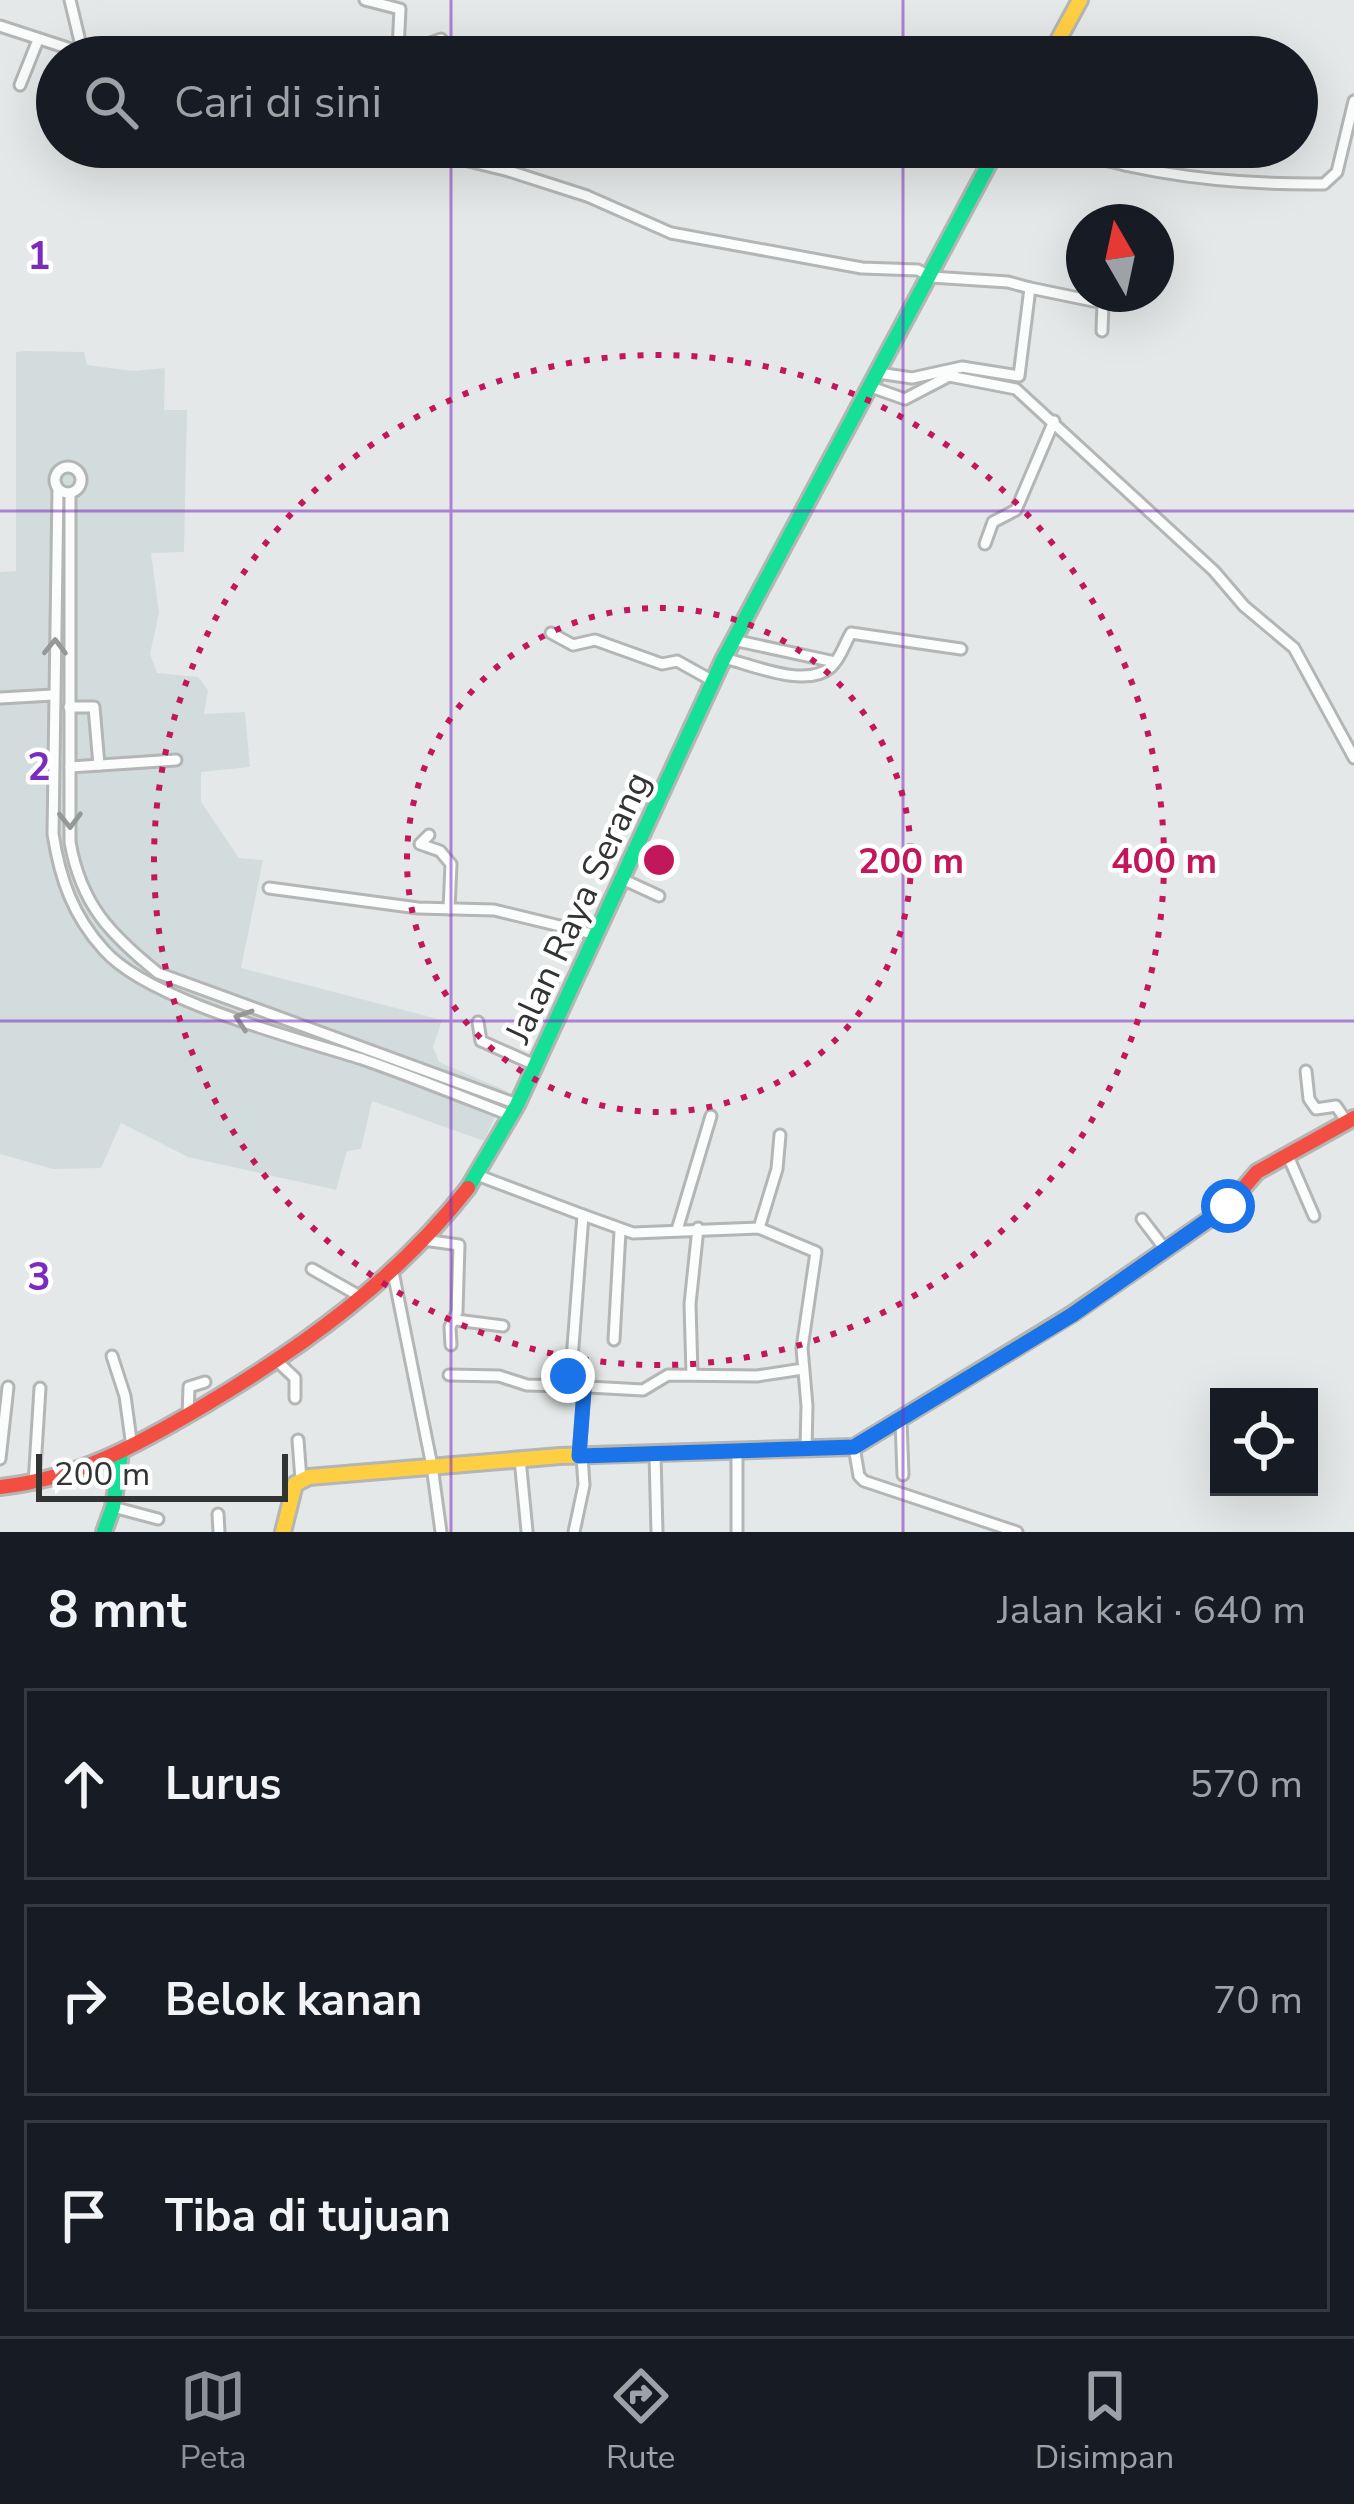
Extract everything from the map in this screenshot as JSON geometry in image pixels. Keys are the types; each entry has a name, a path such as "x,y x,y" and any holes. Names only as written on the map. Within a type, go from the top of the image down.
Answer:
{"main road":[{"path":"1060,36 1080,0"},
{"name":"Jalan Raya Serang","path":"0,1487 57,1479 127,1450 277,1361 363,1298 424,1240 477,1175 514,1110 712,681 798,513 932,277 987,168"},
{"path":"283,1532 295,1484 301,1480 520,1459 854,1447 1072,1315 1228,1206 1257,1172 1350,1120"},
{"path":"104,1532 127,1450"}],"street":[{"path":"70,0 78,36"},
{"path":"365,0 400,10"},
{"path":"399,36 400,10 412,0"},
{"path":"0,26 36,39"},
{"path":"20,85 36,45"},
{"path":"1146,168 1265,184 1324,184 1337,172 1354,100"},
{"path":"496,168 587,196 671,233 862,268 1008,282 1103,303 1102,332"},
{"path":"874,380 908,379 962,367 1018,376 1030,287"},
{"path":"874,380 904,399 949,376 1016,389 1294,648 1354,758"},
{"path":"985,544 994,522 1016,510 1054,421"},
{"path":"71,467 81,481 70,493 70,842 88,896 112,935 158,973 514,1110 163,992 106,954 75,912 58,868 53,835 56,473 71,467"},
{"path":"58,489 70,493"},
{"path":"551,633 573,645 592,640 659,663 677,661 712,681"},
{"path":"724,658 808,678 827,671 848,635 856,633 961,649"},
{"path":"734,640 836,662"},
{"path":"0,698 68,692"},
{"path":"69,707 94,707 99,765"},
{"path":"70,767 176,760"},
{"path":"429,835 419,842 447,856 462,909"},
{"path":"622,879 659,896"},
{"path":"449,909 453,882"},
{"path":"269,888 494,910 596,935"},
{"path":"197,1004 203,989"},
{"path":"478,1022 481,1041 535,1065"},
{"path":"1306,1071 1312,1104 1321,1109 1336,1106 1350,1120"},
{"path":"677,1230 711,1116"},
{"path":"759,1228 777,1169 780,1135"},
{"path":"1288,1156 1314,1216"},
{"path":"477,1175 620,1231 759,1228 816,1252 803,1328 806,1449"},
{"path":"568,1385 583,1215"},
{"path":"1142,1219 1165,1249"},
{"path":"692,1374 690,1304 698,1228"},
{"path":"614,1340 620,1231"},
{"path":"424,1240 459,1245 451,1346"},
{"path":"311,1269 363,1298"},
{"path":"392,1271 441,1532"},
{"path":"456,1320 503,1326"},
{"path":"112,1356 125,1396 127,1450"},
{"path":"277,1361 295,1378 295,1398"},
{"path":"449,1375 499,1376 527,1385 643,1390 658,1378 757,1376 803,1369"},
{"path":"188,1415 189,1388 206,1382"},
{"path":"0,1459 8,1387"},
{"path":"34,1484 40,1388"},
{"path":"574,1532 584,1485 584,1389"},
{"path":"901,1420 903,1475"},
{"path":"298,1440 301,1480"},
{"path":"854,1447 864,1481 1017,1532"},
{"path":"737,1453 737,1532"},
{"path":"655,1456 657,1532"},
{"path":"520,1459 527,1531"},
{"path":"112,1507 158,1519"},
{"path":"218,1514 219,1532"}],"shaded area":[{"path":"16,352 84,352 87,365 133,371 165,368 164,410 187,410 184,552 151,553 159,613 150,654 157,673 198,677 208,690 204,714 245,712 250,767 201,772 201,802 239,858 263,860 241,968 442,1020 433,1047 439,1062 507,1091 484,1141 372,1101 361,1149 347,1151 336,1190 188,1157 121,1123 101,1168 53,1169 0,1154 0,572 16,571"}],"traffic: fast":[{"path":"468,1188 517,1105 723,660 987,168"},
{"path":"104,1532 121,1453"}],"traffic: slow":[{"path":"1060,36 1080,0"},
{"path":"283,1532 295,1484 309,1477 560,1456 854,1447 1072,1314 1146,1263"}],"traffic: jam":[{"path":"1146,1263 1228,1206 1257,1172 1354,1118"},
{"path":"0,1487 55,1476 107,1458 242,1383 379,1282 468,1188"}],"route":[{"path":"568,1376 568,1385 584,1391 579,1456 854,1447 1072,1315 1228,1206"}]}
